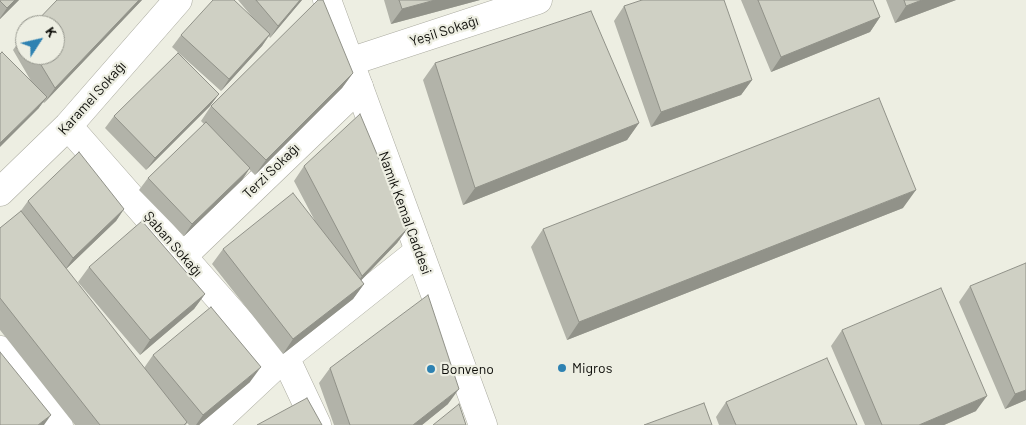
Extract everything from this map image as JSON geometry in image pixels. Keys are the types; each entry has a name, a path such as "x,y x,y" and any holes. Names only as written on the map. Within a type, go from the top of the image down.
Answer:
{"street":[{"name":"Karamel Sokağı","path":"0,192 68,126 178,0"},
{"name":"Namık Kemal Caddesi","path":"327,0 483,425"},
{"name":"Yeşil Sokağı","path":"354,74 538,0"},
{"name":"Terzi Sokağı","path":"183,256 354,74"},
{"name":"Şaban Sokağı","path":"68,126 183,256 281,360 317,425"},
{"path":"212,425 281,360 419,251"},
{"path":"0,350 59,425"}],"building":[{"path":"0,0 15,0 7,8"},
{"path":"57,0 139,0 55,88 41,65 65,65 65,15 43,15"},
{"path":"213,0 234,0 270,34 229,79 181,35"},
{"path":"256,0 300,0 278,26"},
{"path":"318,0 323,0 353,73 266,160 211,106"},
{"path":"399,0 435,0 402,9"},
{"path":"642,0 724,0 752,80 661,112 624,6"},
{"path":"758,0 873,0 880,17 781,57"},
{"path":"904,0 922,0 906,6"},
{"path":"591,11 639,123 475,188 435,63"},
{"path":"2,52 47,97 0,143 0,54"},
{"path":"178,53 219,94 155,158 114,116"},
{"path":"879,98 916,190 579,322 543,229"},
{"path":"360,114 408,228 362,276 304,166"},
{"path":"206,122 250,168 192,224 148,178"},
{"path":"79,152 124,209 73,258 28,201"},
{"path":"293,193 364,284 293,339 223,249"},
{"path":"21,211 187,422 184,425 100,425 0,298 0,228"},
{"path":"142,221 205,294 150,340 89,267"},
{"path":"1026,263 1026,390 1015,394 970,286"},
{"path":"941,288 987,396 919,425 882,425 842,330"},
{"path":"428,295 459,389 413,425 350,425 330,368"},
{"path":"211,307 261,367 203,415 153,355"},
{"path":"0,352 51,415 38,425 0,425"},
{"path":"827,358 857,425 736,425 726,402"},
{"path":"307,398 322,425 257,425"},
{"path":"704,403 712,425 644,425"},
{"path":"459,404 466,425 433,425"}],"place":[{"name":"Migros","path":"562,368"},
{"name":"Bonveno","path":"431,369"}]}
